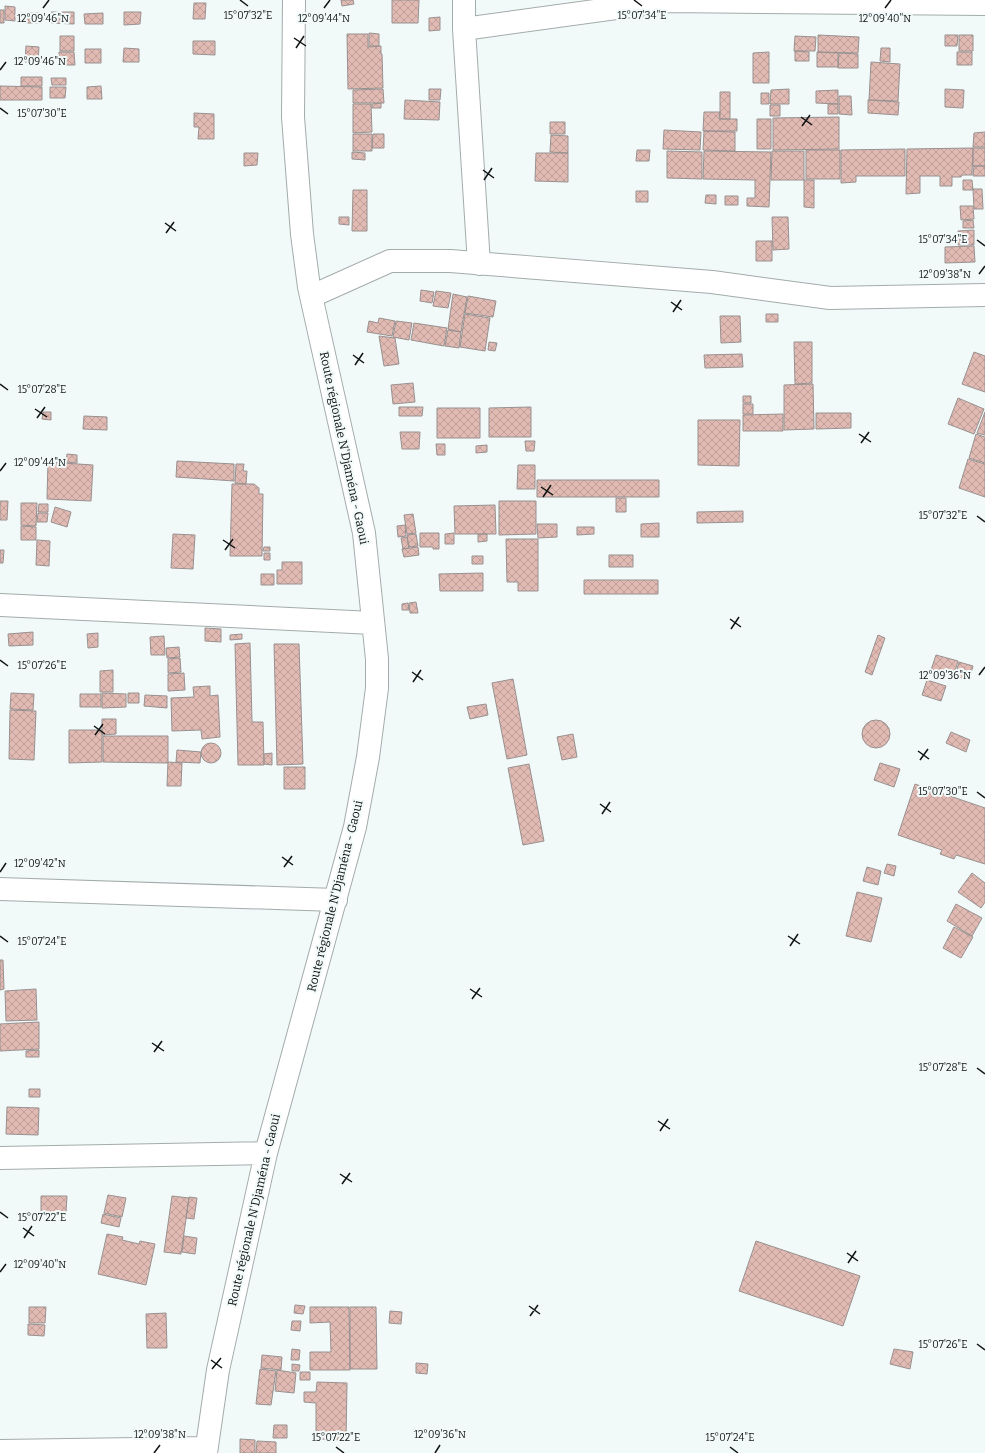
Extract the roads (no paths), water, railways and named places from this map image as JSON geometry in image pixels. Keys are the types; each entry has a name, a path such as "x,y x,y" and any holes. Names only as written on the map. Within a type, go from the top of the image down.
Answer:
{"street":[{"name":"Route régionale N'Djaména - Gaoui","path":"206,1451 218,1370 266,1153 355,827 368,757 377,688 373,623 364,533 311,292 302,234 294,117 294,0"},
{"path":"464,0 464,29 479,264"},
{"path":"464,29 667,1 985,4"},
{"path":"311,292 390,261 450,261 712,282 830,298 985,295"},
{"path":"0,605 373,623"},
{"path":"0,889 336,900"},
{"path":"0,1158 266,1153"},
{"path":"0,1451 206,1451"}]}
